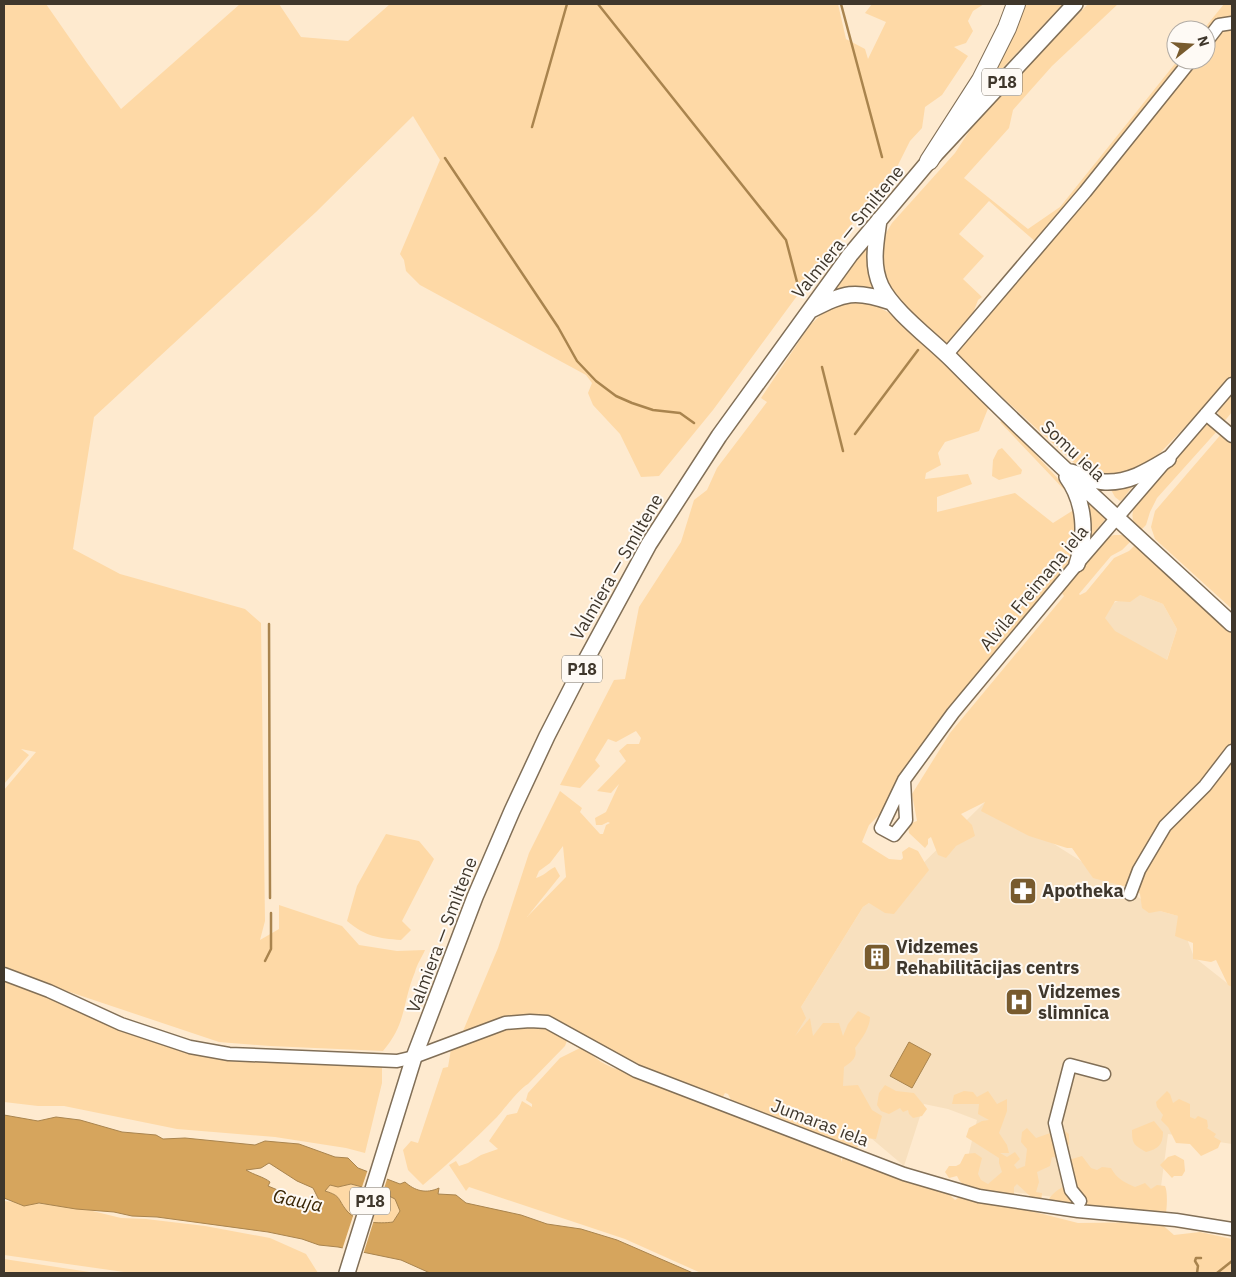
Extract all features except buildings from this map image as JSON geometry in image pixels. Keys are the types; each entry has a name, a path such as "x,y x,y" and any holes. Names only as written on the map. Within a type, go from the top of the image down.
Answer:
{"highway":[{"path":"929,161 981,80 1007,28 1016,4"}],"main road":[{"name":"Valmiera — Smiltene","path":"347,1273 414,1057 475,897 512,811 586,660 649,544 719,436 850,255 929,161 1075,4"},
{"path":"879,220 875,267 881,286 891,302"},
{"path":"807,312 830,301 856,294 872,296 891,302"},
{"name":"Somu iela","path":"891,302 1000,408 1232,624"},
{"path":"1046,450 1071,482 1078,498 1084,530 1083,548 1077,564"},
{"path":"1067,471 1104,482 1126,480 1168,459"}],"street":[{"path":"1216,29 1219,25 1232,22"},
{"path":"946,354 1079,199 1183,70"},
{"name":"Alvila Freimaņa iela","path":"904,780 906,820 894,835 881,828 904,780 953,713 1077,564 1232,384"},
{"path":"1206,414 1232,436"},
{"path":"1130,894 1139,870 1165,826 1205,786 1232,751"},
{"name":"Jumaras iela","path":"4,974 48,991 121,1024 190,1047 228,1054 286,1058 397,1061 414,1057 504,1023 548,1022 636,1071 904,1174 979,1196 1078,1211 1176,1220 1232,1229"},
{"path":"1080,1201 1071,1190 1056,1123 1070,1065 1104,1074"}],"shaded area":[{"path":"4,4 46,4 121,109 240,4 279,4 301,37 348,41 390,4 838,4 846,39 865,49 868,59 886,22 865,13 872,4 984,4 973,11 968,21 973,31 966,43 954,47 968,56 942,95 925,107 922,128 910,141 897,167 819,266 713,410 659,476 641,477 620,434 593,405 588,393 592,383 586,375 420,285 406,271 404,260 400,254 440,160 413,116 316,212 94,417 73,549 120,574 245,609 261,623 265,921 260,940 279,929 279,905 342,926 359,945 397,951 425,950 411,983 400,1022 391,1041 383,1051 219,1042 4,970 4,790 36,752 21,749 29,755 4,784"},
{"path":"1024,4 1063,4 984,88"},
{"path":"1088,4 1118,4 1052,66 1013,110 1009,128 964,178 1028,229 1060,207 1170,70 1216,70 1216,20 1211,20 1224,4 1232,4 1232,378 1160,453 1139,472 1096,477 1081,469 956,355 956,349 1037,243 989,201 959,234 984,256 963,279 982,297 978,300 969,324 948,345 941,341 887,288 881,261 882,240 892,223 955,153 981,113"},
{"path":"864,248 869,250 875,288 871,290 834,293 833,291"},
{"path":"858,301 873,304 893,315 942,356 989,406 979,431 945,442 938,453 941,465 926,473 925,479 968,474 972,484 937,497 937,512 1015,493 1053,523 1072,511 1072,509 1076,512 1078,550 883,811 869,825 862,842 889,859 901,860 903,858 902,852 909,847 918,851 929,870 894,914 885,913 869,903 863,907 801,1007 806,1018 795,1036 810,1018 813,1036 823,1023 839,1023 843,1036 848,1024 858,1011 870,1017 867,1030 855,1048 855,1057 844,1067 843,1086 858,1085 872,1110 882,1116 876,1139 865,1138 854,1152 779,1125 759,1111 746,1110 731,1100 728,1094 725,1093 721,1100 646,1076 558,1022 504,1020 463,1031 498,948 529,853 560,791 582,808 580,812 600,834 603,834 606,825 610,823 596,825 595,818 606,812 619,784 611,793 597,791 626,761 619,751 627,744 639,744 641,738 636,731 616,742 608,739 595,760 600,766 580,788 560,785 614,680 625,679 639,607 681,542 694,500 707,490 717,468 767,402 761,398 810,325 824,312 835,306","holes":["563,846 566,877 527,917 560,876 555,867 536,878 539,871 550,863"]},
{"path":"1232,395 1232,412 1223,423 1219,420 1218,411"},
{"path":"1004,420 1073,495 1073,499 1000,422"},
{"path":"1212,424 1218,430 1157,498 1146,525 1139,532 1133,518 1136,504 1206,425"},
{"path":"1223,432 1232,440 1232,609 1155,539 1151,527 1155,511"},
{"path":"1002,448 1022,470 1021,474 999,480 992,476 993,460 998,450"},
{"path":"1130,483 1132,487 1120,501 1115,497 1110,488"},
{"path":"1084,497 1107,517 1090,538"},
{"path":"1122,535 1132,540 1122,550 1111,556 1080,595 1086,592 1114,558 1129,551 1136,544 1232,632 1232,987 1228,985 1216,960 1211,962 1193,959 1193,943 1175,936 1178,916 1160,911 1149,913 1142,908 1140,894 1134,886 1123,886 1093,878 1072,848 1029,836 981,811 985,802 961,814 972,825 975,836 956,846 946,858 938,855 931,837 928,839 928,844 925,848 909,833 908,824 917,821 912,794 950,733 1064,596 1061,592 1108,537","holes":["1140,595 1163,604 1177,629 1167,660 1115,631 1105,618 1115,601 1130,602"]},
{"path":"1135,593 1163,604 1177,629 1166,662 1111,666 1099,610"},
{"name":"Vidzemes slimnīca","path":"986,801 1160,911 1178,916 1194,957 1232,987 1232,1144 1168,1134 1158,1209 961,1186 977,1120 948,1109 924,1104 904,1166 780,1061 801,1007 863,907 869,903 887,899"},
{"path":"386,834 419,841 434,859 402,921 411,930 401,940 366,934 347,921 357,886"},
{"path":"4,977 185,1042 222,1049 382,1058 382,1083 365,1153 346,1148 275,1137 177,1129 64,1106 38,1106 4,1102"},
{"path":"514,1025 540,1025 568,1038 565,1046 497,1117 423,1185 408,1170 403,1150 411,1141 418,1143 443,1068 448,1067 451,1049"},
{"path":"582,1047 605,1064 635,1074 646,1083 656,1082 818,1148 841,1153 841,1162 844,1155 850,1158 852,1162 874,1170 879,1167 887,1169 891,1176 896,1174 947,1192 955,1200 964,1194 1078,1223 1159,1222 1174,1235 1200,1232 1232,1239 1232,1273 701,1273 625,1239 469,1187 466,1191 449,1165 456,1161 459,1166 498,1149 489,1141 507,1115 517,1113 522,1101 532,1107 532,1104 526,1100 528,1093 560,1058"},
{"path":"885,1085 896,1091 914,1093 927,1109 922,1116 913,1118 908,1110 903,1112 900,1108 889,1114 881,1111 877,1105 879,1093"},
{"path":"964,1091 973,1092 977,1097 988,1091 997,1104 1007,1099 1007,1111 999,1133 1007,1145 1009,1153 1000,1153 1007,1157 1015,1152 1020,1159 1014,1165 1017,1169 1025,1166 1027,1149 1021,1142 1022,1132 1027,1128 1036,1138 1062,1129 1069,1134 1069,1145 1064,1148 1060,1158 1052,1157 1050,1166 1037,1172 1039,1182 1036,1192 1042,1193 1041,1203 1026,1200 1030,1196 1017,1184 1014,1187 1014,1196 990,1194 967,1188 957,1176 949,1178 945,1172 949,1166 960,1164 965,1154 975,1153 982,1158 978,1174 981,1180 988,1184 1002,1172 999,1158 966,1137 969,1128 982,1121 989,1120 978,1114 979,1104 952,1104 954,1095"},
{"path":"1167,1091 1173,1103 1179,1099 1190,1104 1190,1117 1195,1119 1198,1116 1207,1120 1207,1128 1216,1134 1214,1137 1221,1141 1218,1148 1201,1156 1190,1144 1176,1143 1168,1127 1161,1120 1163,1115 1156,1102"},
{"path":"1154,1121 1163,1132 1162,1140 1157,1148 1146,1152 1135,1144 1132,1138 1132,1130"},
{"path":"1175,1155 1184,1160 1185,1171 1182,1176 1174,1176 1172,1178 1160,1165 1168,1157"},
{"path":"1082,1156 1091,1168 1097,1170 1102,1167 1111,1168 1121,1180 1135,1187 1145,1183 1151,1189 1157,1185 1165,1186 1167,1202 1165,1218 1046,1204 1055,1192 1069,1185 1067,1164 1072,1159"},
{"path":"351,1184 381,1192 395,1199 400,1210 393,1222 375,1223 356,1218 347,1211 337,1196 325,1191 330,1185 338,1187"},
{"path":"4,1201 76,1207 121,1218 205,1226 270,1238 306,1254 318,1273 131,1273 4,1255"},
{"path":"4,1259 96,1273 4,1273"}],"water":[{"path":"909,1042 931,1054 912,1088 890,1076"},
{"name":"Gauja","path":"4,1115 38,1121 56,1117 80,1120 122,1132 156,1135 163,1139 185,1138 255,1145 265,1141 299,1144 335,1157 348,1158 358,1168 400,1184 405,1182 413,1188 430,1191 439,1188 438,1194 456,1195 466,1203 521,1215 547,1224 581,1229 617,1240 693,1273 430,1273 401,1260 319,1245 302,1239 268,1232 39,1203 24,1206 4,1198","holes":["269,1163 297,1181 313,1188 321,1204 311,1204 268,1186 270,1182 246,1170 261,1168","351,1184 381,1192 395,1199 400,1211 393,1222 375,1223 356,1218 347,1211 337,1196 325,1191 330,1185 338,1187"]}],"pier":[{"path":"368,1169 388,1176 382,1195 361,1190"},
{"path":"354,1213 374,1220 363,1255 342,1250"}],"waterway":[{"path":"532,127 567,4"},
{"path":"598,4 786,240 797,282"},
{"path":"841,4 882,157"},
{"path":"445,158 558,327 577,361 596,381 616,396 653,410 680,413 694,423"},
{"path":"855,434 918,350"},
{"path":"822,367 843,451"},
{"path":"269,624 270,898"},
{"path":"265,961 271,949 271,913"},
{"path":"1197,1273 1198,1266 1195,1261 1196,1258 1201,1258"},
{"path":"1217,1273 1232,1261"}],"place":[{"name":"Apotheka","path":"1023,891"},
{"name":"Vidzemes Rehabilitācijas centrs","path":"877,957"},
{"name":"Vidzemes slimnīca","path":"1019,1002"}]}
